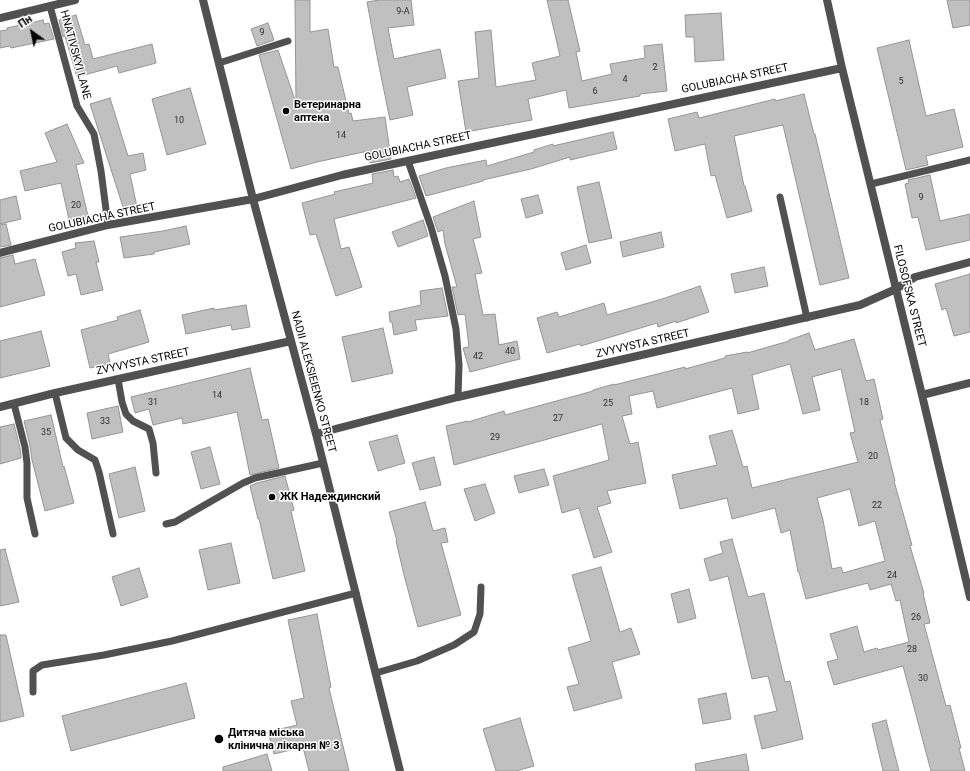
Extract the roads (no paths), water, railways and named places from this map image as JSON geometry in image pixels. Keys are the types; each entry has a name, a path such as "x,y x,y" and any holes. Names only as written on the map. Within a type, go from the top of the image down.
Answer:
{"street":[{"path":"0,18 75,0"},
{"name":"NADII ALEKSIEIENKO STREET","path":"203,0 253,199 316,434 400,771"},
{"name":"FILOSOFSKA STREET","path":"828,0 842,68 970,597"},
{"name":"GOLUBIACHA STREET","path":"0,253 108,225 253,199 342,175 842,68"},
{"name":"ZVYVYSTA STREET","path":"316,434 458,398 860,305 896,289 915,277 970,262"},
{"name":"ZVYVYSTA STREET","path":"0,407 55,393 291,341"},
{"path":"922,395 970,383"}],"lane":[{"name":"HNATIVSKYI LANE","path":"50,6 78,106 94,134 101,171 108,225"},
{"path":"218,63 288,41"},
{"path":"871,184 970,160"},
{"path":"408,161 431,226 445,276 456,329 459,365 458,398"},
{"path":"780,197 807,318"},
{"path":"118,379 122,402 126,414 133,421 149,428 156,473"},
{"path":"55,393 66,438 78,450 94,460 100,472 113,534"},
{"path":"14,404 25,447 27,463 27,498 35,534"},
{"path":"166,524 175,522 243,482 323,463"},
{"path":"376,673 417,661 454,645 474,632 480,614 481,587"},
{"path":"33,692 33,671 42,665 104,655 172,641 356,593"}],"place":[{"name":"Ветеринарна аптека","path":"286,111"},
{"name":"ЖК Надеждинский","path":"272,497"},
{"name":"Дитяча міська клінична лікарня № 3","path":"219,739"}]}
